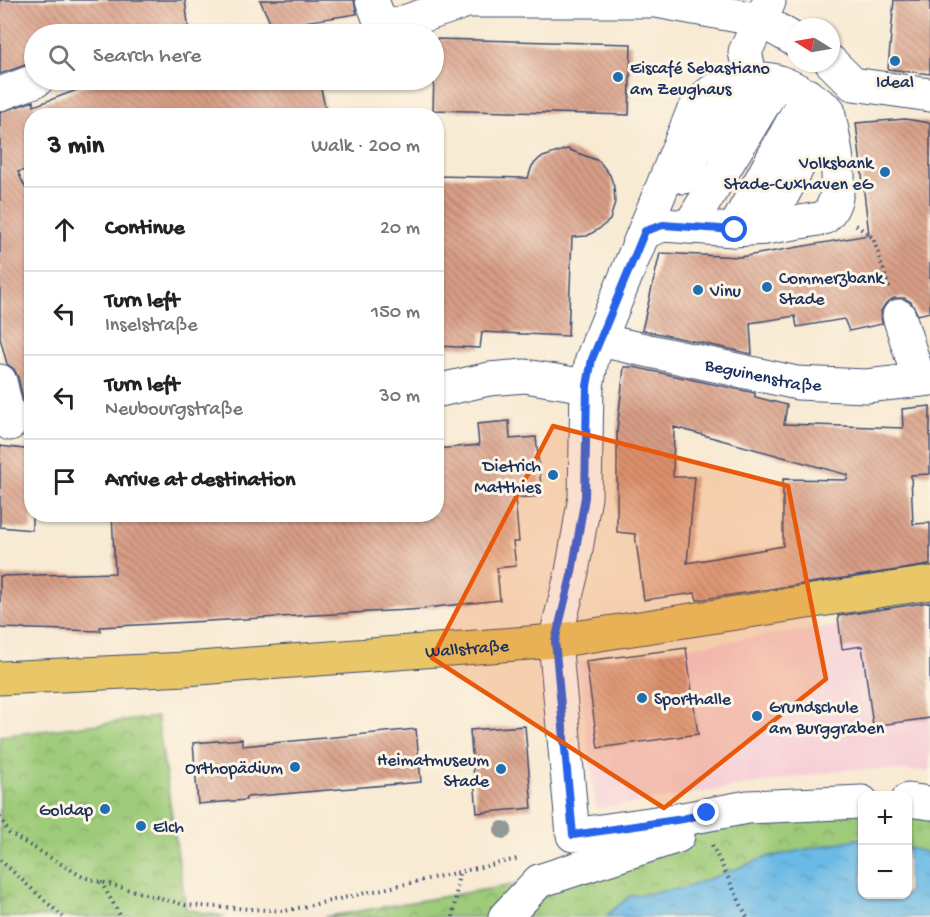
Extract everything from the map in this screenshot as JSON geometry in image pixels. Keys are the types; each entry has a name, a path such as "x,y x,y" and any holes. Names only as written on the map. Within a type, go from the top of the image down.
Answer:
{"main road":[{"name":"Wallstraße","path":"0,678 186,669 555,641 930,583"}],"street":[{"path":"377,14 467,1 656,1 765,10 786,31"},
{"path":"666,228 750,229 824,218 831,212 836,200 838,181 836,159 818,103 759,75 745,52 765,10"},
{"path":"842,73 930,95"},
{"path":"666,228 692,114 698,103 716,88 759,75"},
{"path":"759,75 599,340 592,359 587,386 585,497 572,572 555,641 573,835 748,807 858,802"},
{"path":"0,94 24,85"},
{"path":"750,229 818,103"},
{"path":"899,316 925,379"},
{"name":"Beguinenstraße","path":"599,340 797,383 866,386 925,379"},
{"path":"444,390 489,379 525,376 587,386"},
{"path":"0,381 14,425"},
{"path":"912,801 930,803"},
{"path":"505,917 539,880 686,834 683,819"}],"path":[{"path":"341,24 377,14"},
{"path":"857,227 873,238 899,316"},
{"path":"0,817 9,833 83,877 185,905 285,910 528,856"},
{"path":"711,842 747,917"},
{"path":"0,860 63,917"},
{"path":"453,917 459,872"},
{"path":"100,881 121,917"}],"highlighted area":[{"path":"553,426 788,486 826,679 664,808 432,658"}],"shaded area":[{"name":"Grundschule am Burggraben","path":"930,613 930,771 850,769 596,809 578,662"}],"green space":[{"path":"157,717 186,909 226,917 0,917 0,736"},
{"path":"930,804 930,853 912,849 912,805"},
{"path":"858,808 858,839 768,857 685,888 630,896 605,917 324,917 512,885 768,813"}],"water":[{"path":"858,839 858,899 912,899 912,849 930,853 930,917 605,917 630,896 685,888 768,857"}],"building":[{"path":"0,0 185,0 188,24 24,24 24,66 0,74"},
{"path":"260,0 354,0 357,14 292,24 271,24"},
{"path":"894,0 930,0 930,74 888,69"},
{"path":"444,39 631,44 629,115 444,110 444,108 433,108 434,90 444,90"},
{"path":"77,90 321,90 325,108 24,108 24,170 18,172 24,185 24,403 18,377 14,369 7,364 0,338 0,112 34,101 34,106"},
{"path":"905,119 930,123 930,312 918,315 911,302 904,298 894,298 886,303 881,311 882,324 849,331 844,319 797,327 795,316 750,323 752,354 642,330 660,253 740,257 869,235 856,123"},
{"path":"567,149 599,161 610,175 614,187 615,202 610,220 587,236 572,237 568,336 482,332 480,348 444,346 444,176 528,178 532,166 540,158"},
{"path":"624,367 755,393 755,397 787,405 784,424 903,428 902,409 930,406 930,474 911,475 913,524 930,523 930,565 697,600 695,593 644,600 635,534 617,532 617,430","holes":["674,427 848,475 847,480 783,479 783,546 687,563 695,477 673,477"]},
{"path":"509,421 510,439 536,437 542,496 515,498 519,542 513,542 516,566 497,568 500,600 425,609 100,627 101,631 0,628 0,576 115,573 112,522 444,522 444,448 479,445 477,424"},
{"path":"0,446 24,449 24,522 32,522 32,530 0,527"},
{"name":"Grundschule am Burggraben","path":"930,602 930,718 873,726 862,646 842,649 838,616"},
{"name":"Sporthalle","path":"686,648 698,734 598,748 586,661"},
{"name":"Heimatmuseum Stade","path":"525,726 532,808 477,813 470,730"},
{"path":"416,729 421,782 246,797 246,800 198,804 193,743 242,739 242,746"}],"place":[{"name":"Ideal","path":"895,61"},
{"name":"Eiscafé Sebastiano am Zeughaus","path":"618,77"},
{"name":"Volksbank Stade-Cuxhaven eG","path":"885,172"},
{"name":"Commerzbank Stade","path":"767,287"},
{"name":"Vinu","path":"698,290"},
{"name":"Dietrich Matthies","path":"553,475"},
{"name":"Sporthalle","path":"642,698"},
{"name":"Grundschule am Burggraben","path":"757,716"},
{"name":"Orthopädium","path":"295,767"},
{"name":"Heimatmuseum Stade","path":"501,769"},
{"name":"Goldap","path":"105,809"},
{"name":"Elch","path":"141,826"}],"route":[{"path":"707,813 683,819 573,835 555,641 572,572 585,497 587,386 592,359 645,231 663,225 735,230"}]}
